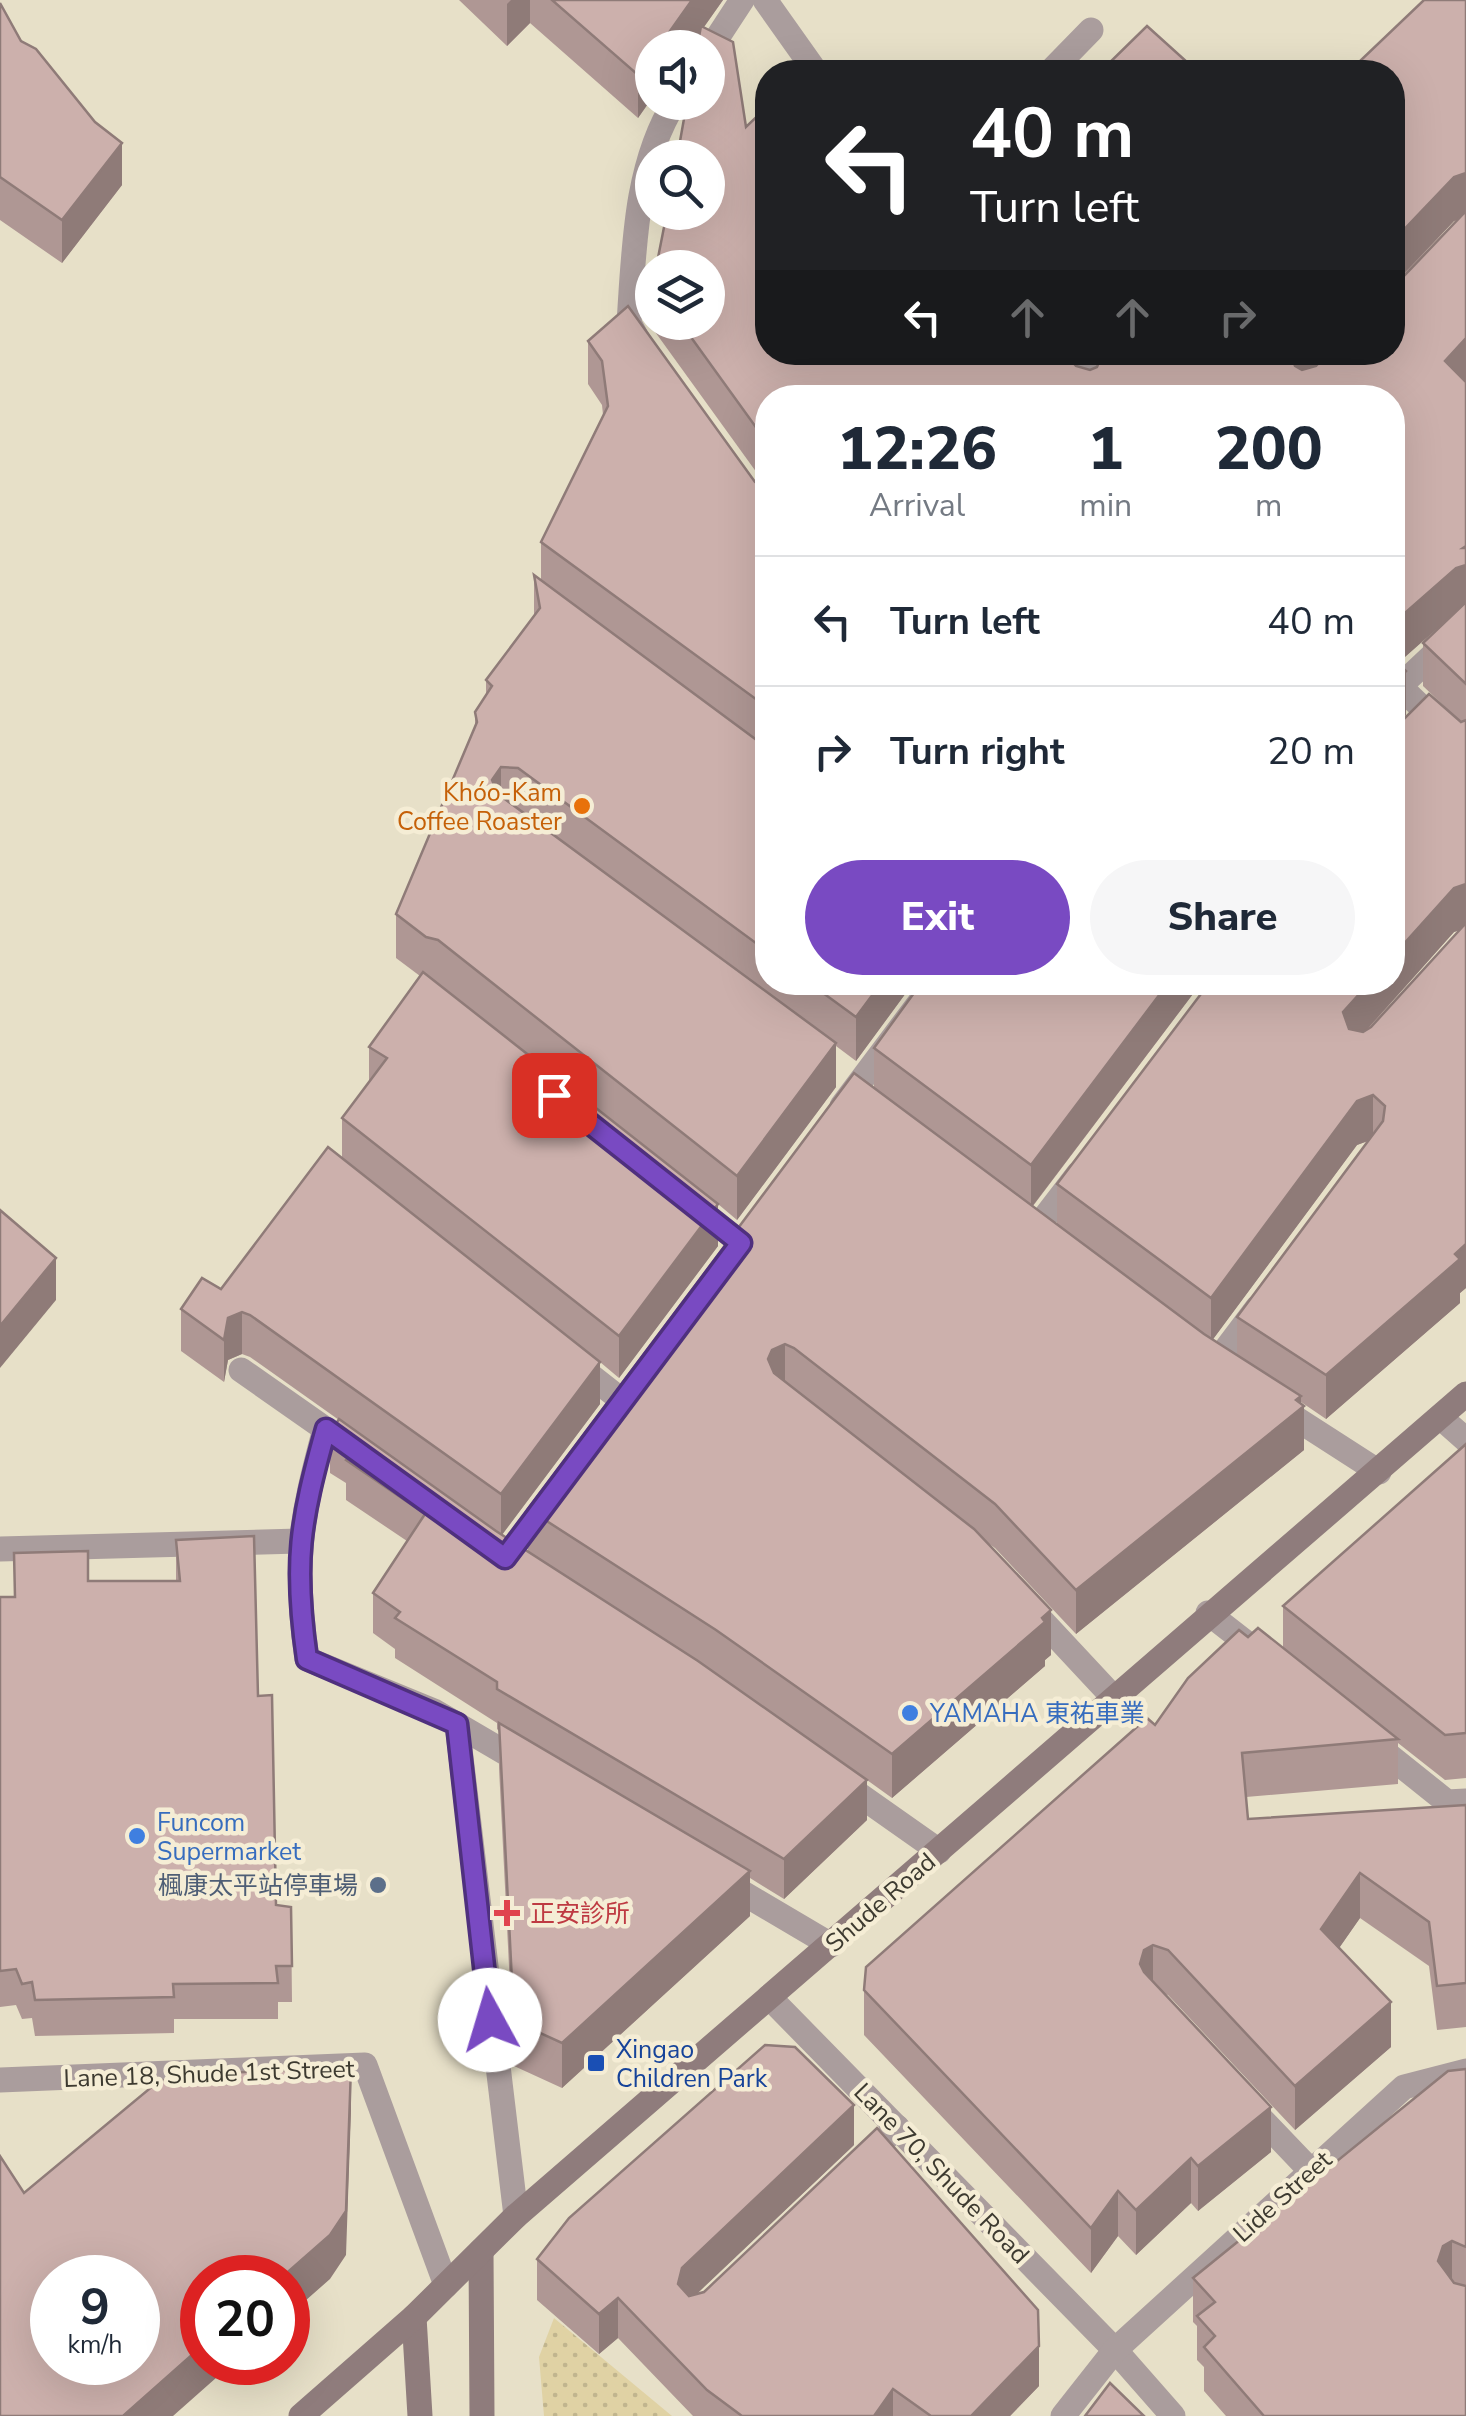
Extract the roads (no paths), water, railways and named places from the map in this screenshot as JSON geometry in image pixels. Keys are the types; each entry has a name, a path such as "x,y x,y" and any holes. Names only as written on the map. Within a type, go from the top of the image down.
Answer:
{"street":[{"path":"765,0 808,60"},
{"path":"721,30 737,2"},
{"path":"1062,60 1091,30"},
{"path":"653,360 629,323 639,215 663,120"},
{"path":"1057,365 1075,385"},
{"path":"1405,675 1466,624"},
{"path":"1405,695 1422,720 1466,750"},
{"path":"828,1124 926,995"},
{"path":"1035,1230 1094,1153"},
{"path":"678,1194 741,1243"},
{"path":"1215,1365 1270,1290"},
{"path":"548,1342 624,1402"},
{"path":"241,1370 386,1472"},
{"name":"Shude Road","path":"301,2416 414,2316 516,2216 1208,1613 1379,1472 1466,1394"},
{"path":"1264,1397 1379,1472"},
{"path":"1440,1416 1466,1440"},
{"path":"326,1429 300,1522 297,1594 307,1659 457,1724 559,1784"},
{"path":"506,1558 564,1480"},
{"path":"0,1550 299,1542"},
{"path":"1011,1588 1113,1696"},
{"path":"1208,1613 1283,1672"},
{"path":"457,1724 516,2216"},
{"path":"1358,1731 1447,1802 1466,1801"},
{"path":"815,1764 939,1851"},
{"path":"695,1864 831,1945"},
{"name":"Lane 70, Shude Road","path":"769,1997 1115,2350 1173,2416"},
{"name":"Lane 18, Shude 1st Street","path":"0,2080 365,2065 446,2285"},
{"name":"Lide Street","path":"1063,2416 1115,2350 1404,2088 1466,2070"},
{"path":"1233,2088 1310,2170"},
{"path":"842,2179 897,2127"},
{"path":"481,2250 482,2416"},
{"path":"414,2316 420,2416"}],"place":[{"name":"Khóo-Kam Coffee Roaster","path":"582,806"},
{"name":"YAMAHA 東祐車業","path":"910,1713"},
{"name":"Funcom Supermarket","path":"137,1836"},
{"name":"楓康太平站停車場","path":"378,1885"},
{"name":"正安診所","path":"507,1913"},
{"name":"Xingao Children Park","path":"596,2063"}]}
